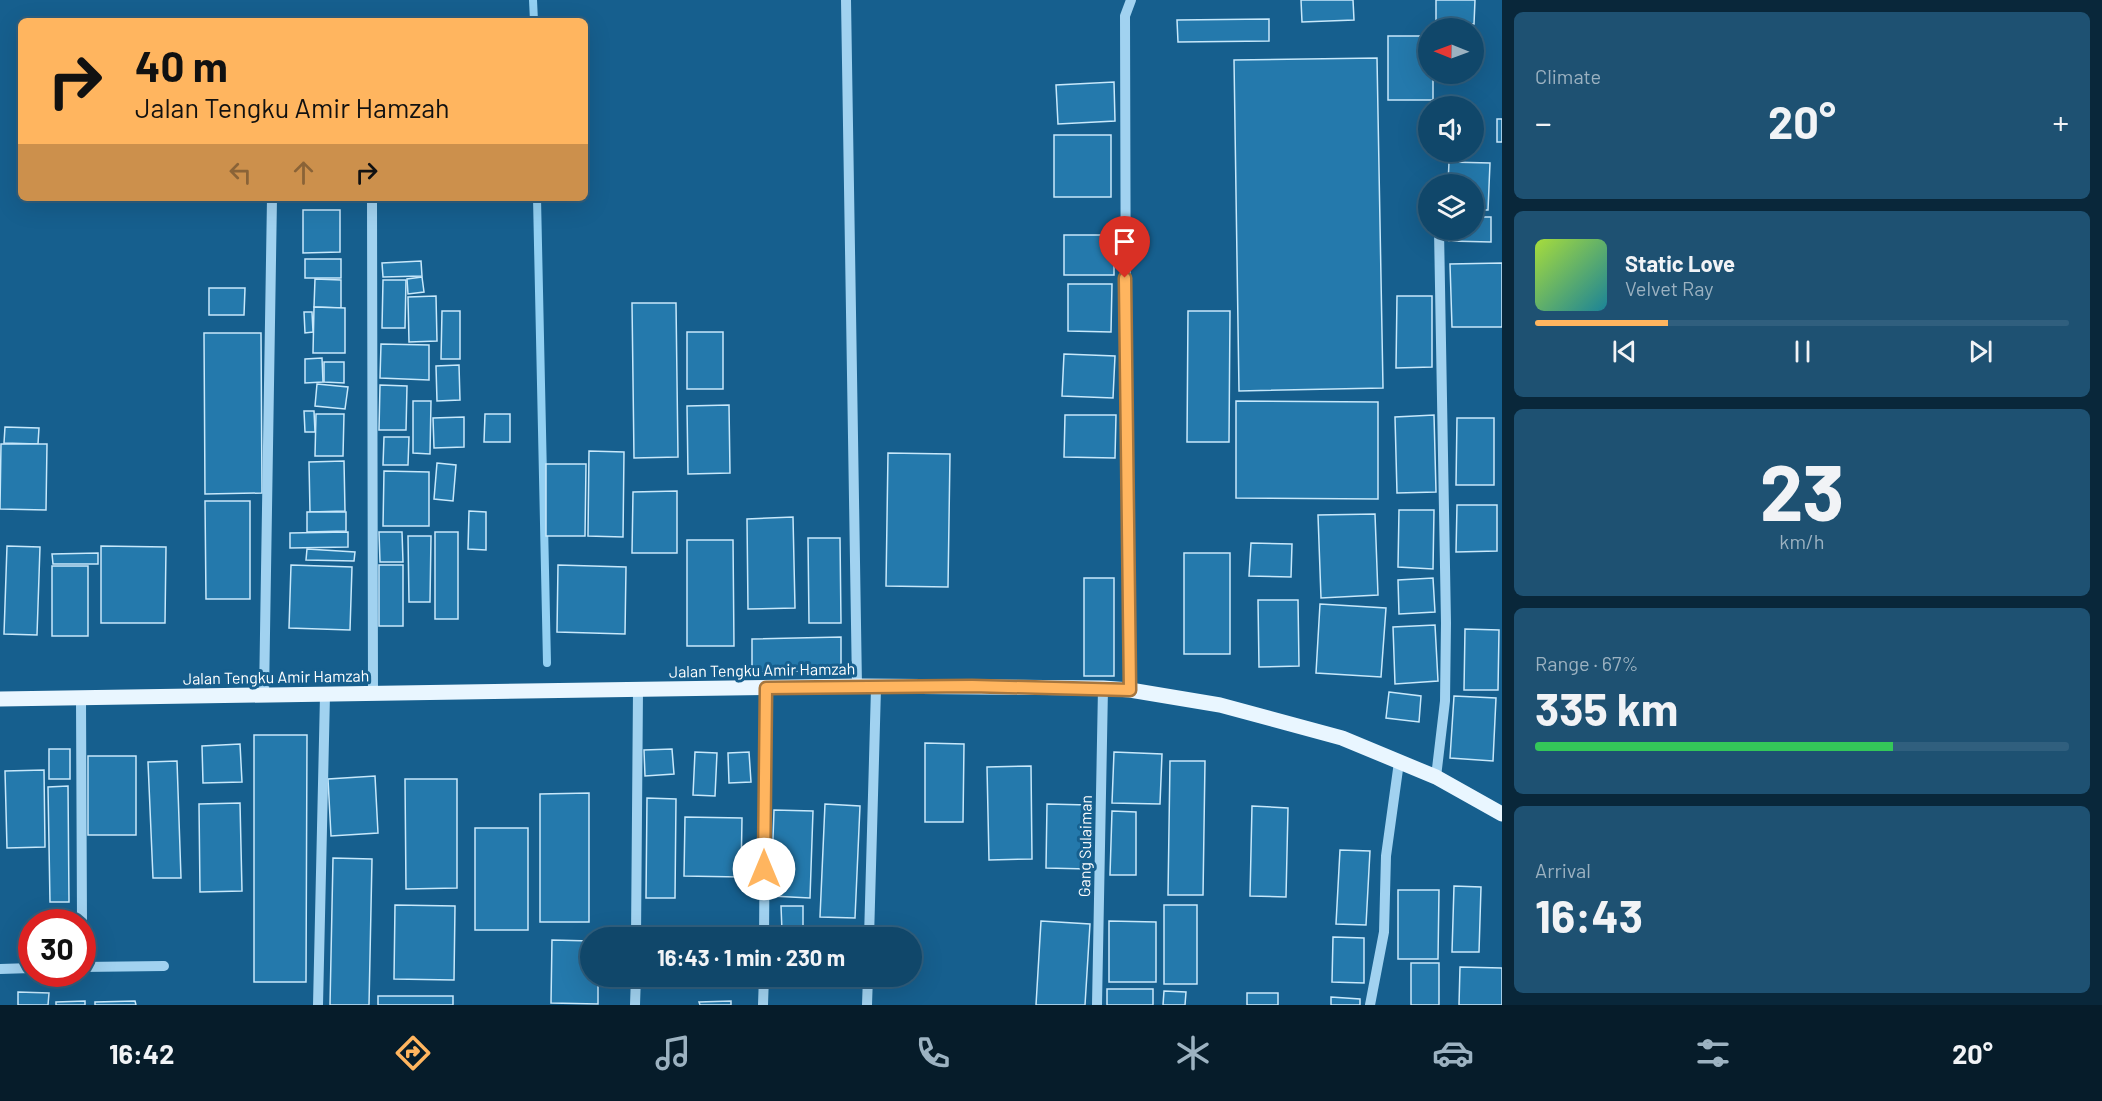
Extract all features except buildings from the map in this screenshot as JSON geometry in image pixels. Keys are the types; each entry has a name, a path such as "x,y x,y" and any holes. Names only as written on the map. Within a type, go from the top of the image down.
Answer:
{"main road":[{"name":"Jalan Tengku Amir Hamzah","path":"0,699 857,686 1130,690 1220,705 1342,738 1436,777 1502,814"}],"street":[{"path":"846,0 857,686"},
{"path":"1130,690 1125,16 1131,0"},
{"path":"264,696 272,201"},
{"path":"372,201 373,694"},
{"path":"1436,777 1445,701 1446,634 1439,240"},
{"path":"764,927 766,688"},
{"path":"869,927 876,688"},
{"name":"Gang Sulaiman","path":"1097,1005 1103,688"},
{"path":"636,927 638,690"},
{"path":"318,1005 325,695"},
{"path":"81,699 82,909"},
{"path":"1370,1005 1384,932 1386,856 1399,762"},
{"path":"96,967 164,966"},
{"path":"0,969 18,968"},
{"path":"635,1005 636,987"},
{"path":"763,1005 764,987"},
{"path":"867,1005 868,987"}],"waterway":[{"path":"533,0 534,18"},
{"path":"537,201 547,663"}],"route":[{"path":"764,869 766,688 972,686 1130,690 1125,278"}]}
